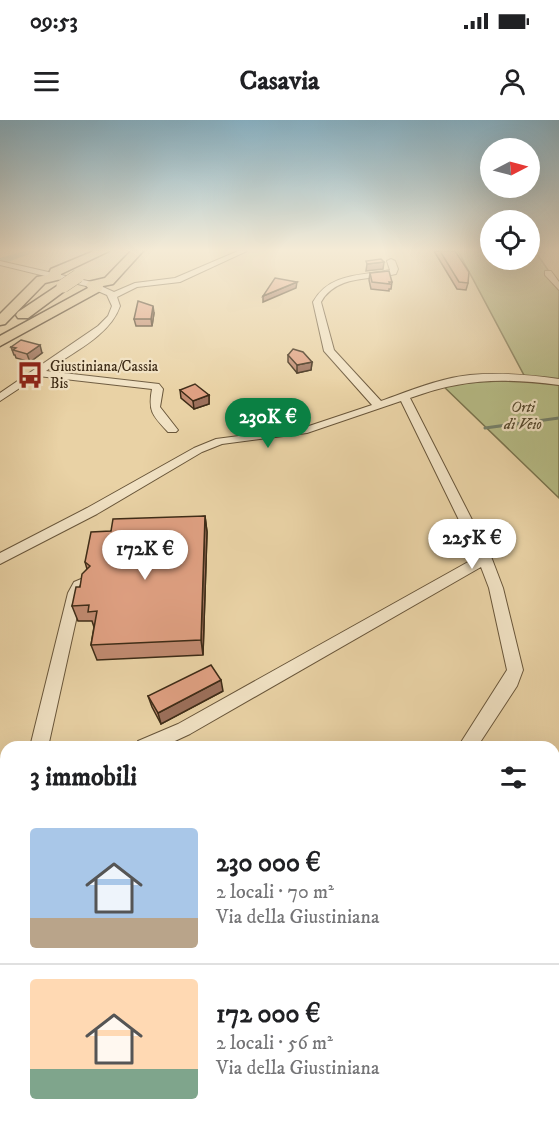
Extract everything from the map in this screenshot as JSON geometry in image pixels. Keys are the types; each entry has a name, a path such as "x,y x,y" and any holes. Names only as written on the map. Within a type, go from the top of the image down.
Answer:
{"highway":[{"path":"0,321 24,298"},
{"path":"0,330 57,298"},
{"path":"0,337 61,298"},
{"path":"0,342 82,298"}],"street":[{"path":"0,398 108,322 116,310 104,298"},
{"path":"320,298 317,302 329,351 379,406"},
{"path":"37,373 155,386 159,389 153,401 155,410 172,430"},
{"path":"0,559 92,512 212,444 228,439 307,430 469,378 517,377 559,382"},
{"path":"404,397 485,559 496,588 515,670 511,681 471,741"},
{"path":"157,741 184,729 485,559"},
{"path":"40,741 75,593 79,586 86,582"}],"green space":[{"path":"483,298 559,298 559,381 525,377"},
{"name":"Orti di Veio","path":"522,380 559,385 559,498 441,384"}],"building":[{"path":"138,301 153,306 151,319 134,319"},
{"path":"21,340 40,345 27,354 13,350 16,348 11,347"},
{"path":"293,349 303,352 312,362 297,365 288,355"},
{"path":"195,384 209,395 193,401 180,390"},
{"path":"205,516 201,640 91,645 97,611 88,612 89,605 72,606 76,587 80,587 82,574 90,566 85,562 91,532 111,531 113,519"},
{"path":"211,665 221,680 158,713 148,696"}],"waterway":[{"path":"485,428 559,418"}],"place":[{"name":"Giustiniana/Cassia Bis","path":"30,375"}]}
